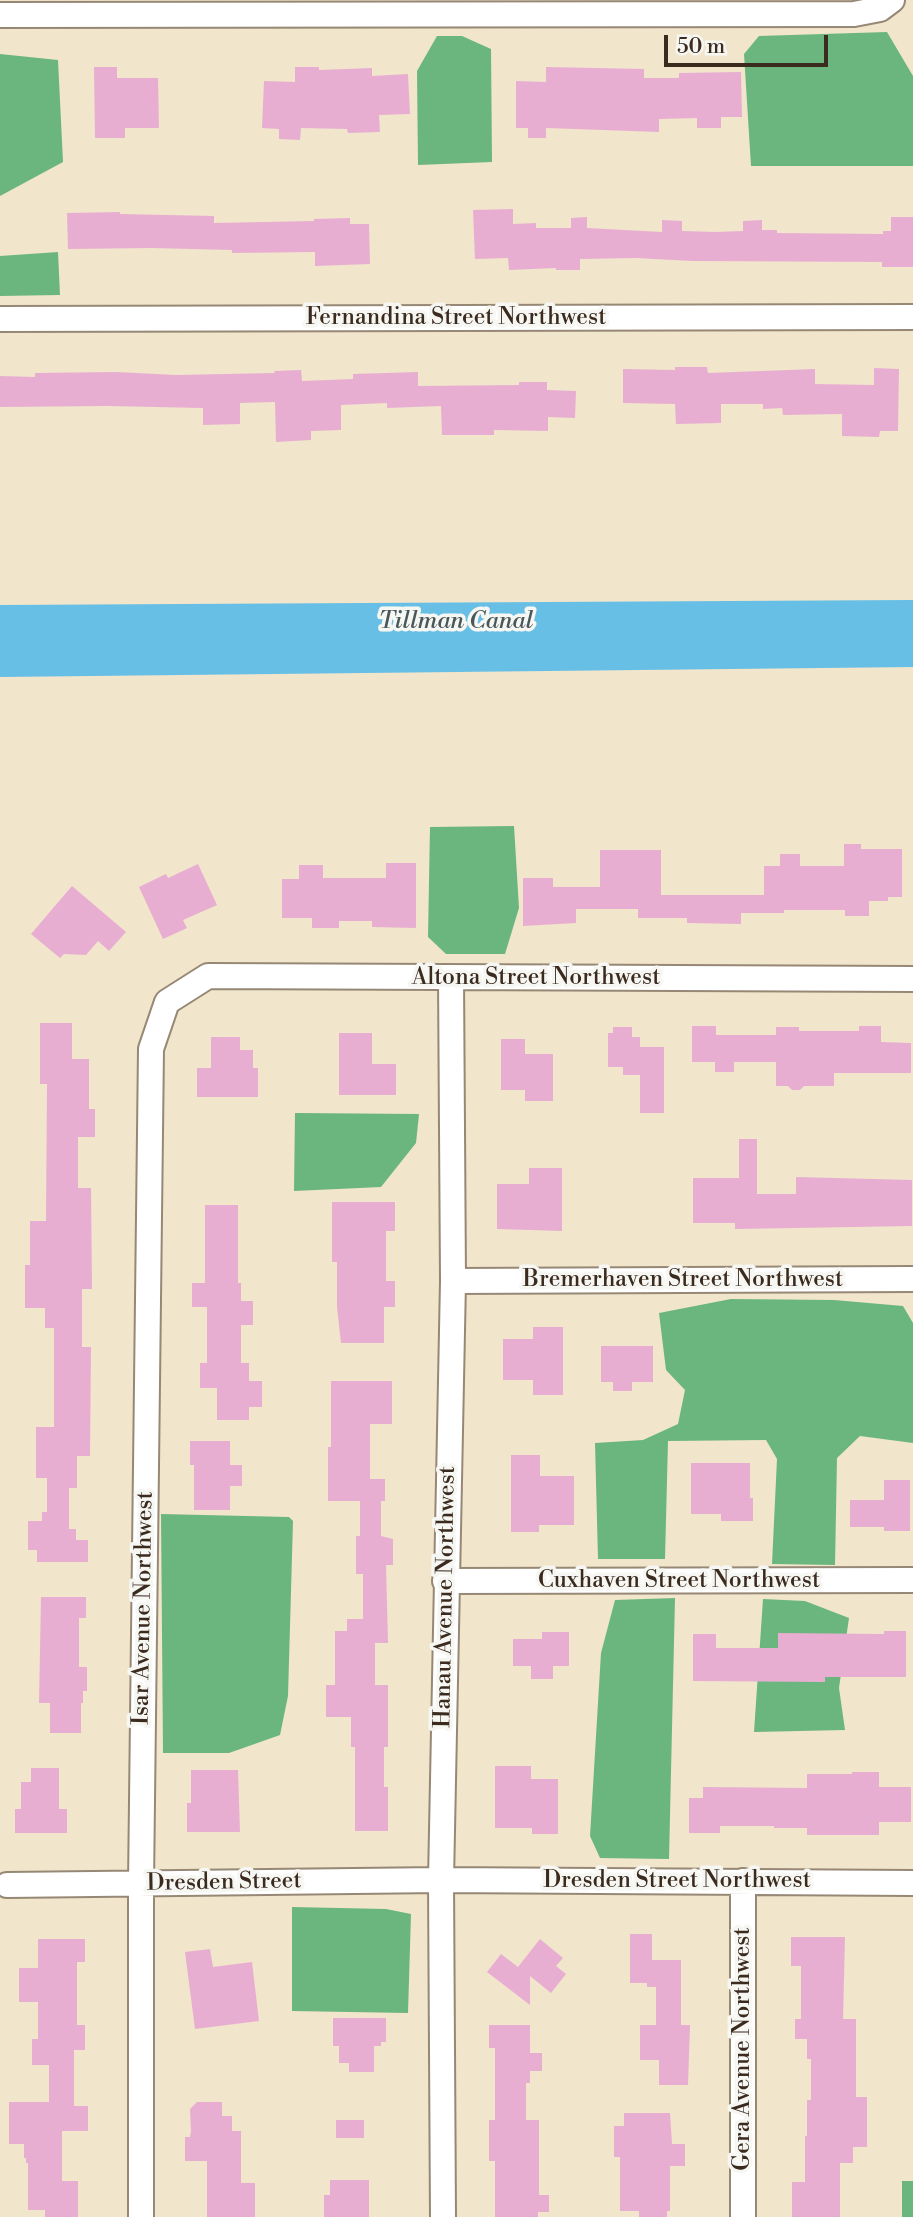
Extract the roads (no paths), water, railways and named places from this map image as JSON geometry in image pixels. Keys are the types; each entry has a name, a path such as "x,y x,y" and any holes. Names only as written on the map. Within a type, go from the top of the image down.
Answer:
{"street":[{"path":"0,15 318,8 854,14 880,9 892,0"},
{"name":"Fernandina Street Northwest","path":"0,319 913,317"},
{"name":"Altona Street Northwest","path":"167,1002 208,976 913,979"},
{"name":"Hanau Avenue Northwest","path":"443,2217 441,1880 453,1281 451,978"},
{"name":"Isar Avenue Northwest","path":"141,2217 141,1884 151,1049 167,1002"},
{"name":"Bremerhaven Street Northwest","path":"453,1281 913,1279"},
{"name":"Cuxhaven Street Northwest","path":"445,1581 913,1580"},
{"name":"Dresden Street","path":"7,1885 441,1880"},
{"name":"Dresden Street Northwest","path":"441,1880 913,1883"},
{"name":"Gera Avenue Northwest","path":"743,1881 743,2217"}],"water":[{"name":"Tillman Canal","path":"913,600 913,667 0,677 0,605"}]}
